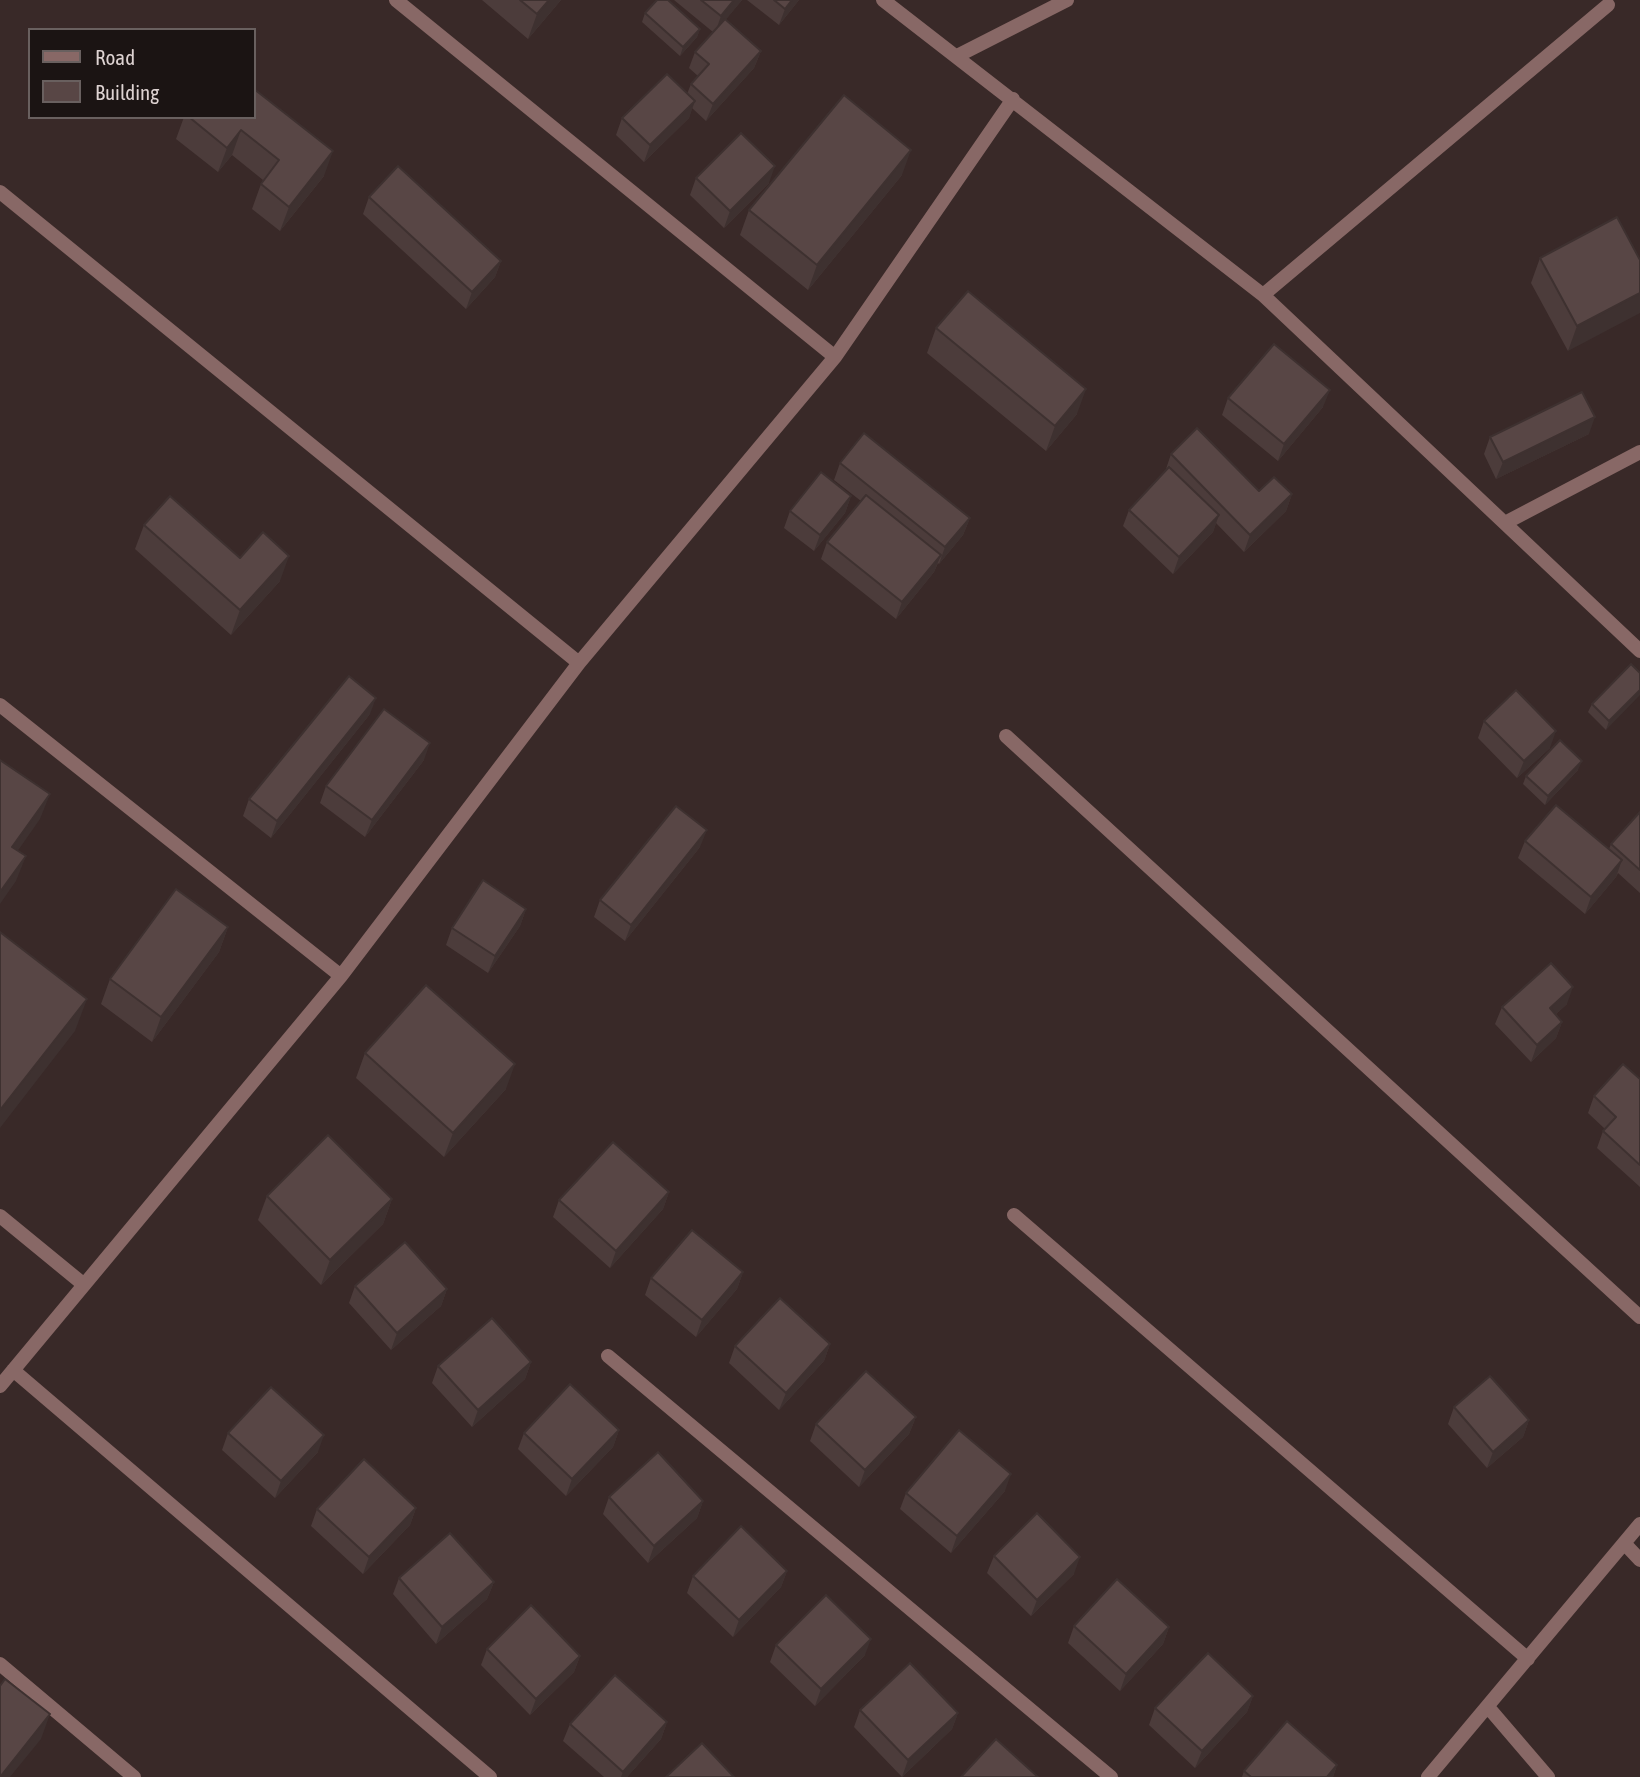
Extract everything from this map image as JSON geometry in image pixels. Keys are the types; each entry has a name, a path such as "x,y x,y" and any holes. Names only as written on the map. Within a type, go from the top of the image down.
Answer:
{"street":[{"path":"396,0 835,357"},
{"path":"883,0 1263,295 1640,651"},
{"path":"957,56 1067,0"},
{"path":"1263,295 1608,5"},
{"path":"0,1386 341,976 579,663 835,357 1013,99"},
{"path":"0,192 579,663"},
{"path":"1505,523 1640,452"},
{"path":"0,705 341,976"},
{"path":"1006,736 1640,1317"},
{"path":"1014,1215 1528,1659"},
{"path":"0,1216 83,1284"},
{"path":"608,1356 1111,1777"},
{"path":"13,1370 490,1777"},
{"path":"1428,1777 1640,1524"},
{"path":"1625,1543 1640,1560"},
{"path":"0,1664 134,1777"},
{"path":"1488,1707 1548,1777"}],"building":[{"path":"520,0 549,0 537,14"},
{"path":"657,0 668,0 700,29 683,47 645,13"},
{"path":"701,0 734,0 721,16"},
{"path":"774,0 792,0 785,9"},
{"path":"725,19 761,51 713,104 691,84 709,64 695,52"},
{"path":"667,74 695,101 650,145 622,118"},
{"path":"256,91 333,151 289,207 261,184 279,160 241,130 227,148 191,119 256,119"},
{"path":"844,95 911,150 817,265 749,210"},
{"path":"741,133 775,166 730,211 696,178"},
{"path":"398,166 501,261 472,292 369,197"},
{"path":"1617,217 1640,260 1640,293 1577,326 1540,258"},
{"path":"968,291 1086,389 1055,426 936,328"},
{"path":"1274,344 1330,390 1284,444 1228,398"},
{"path":"1582,392 1595,417 1503,462 1490,437"},
{"path":"1197,428 1259,491 1274,477 1292,494 1250,535 1171,454"},
{"path":"864,433 970,518 945,547 840,463"},
{"path":"1169,467 1219,515 1179,557 1129,510"},
{"path":"821,472 851,496 820,535 790,511"},
{"path":"866,495 941,555 902,602 827,542"},
{"path":"170,496 240,558 263,532 289,556 240,610 144,525"},
{"path":"1631,664 1640,673 1640,690 1609,721 1592,704"},
{"path":"349,676 376,698 277,821 249,799"},
{"path":"1516,690 1556,731 1524,761 1484,721"},
{"path":"384,709 430,743 372,820 326,786"},
{"path":"1560,740 1582,761 1548,796 1526,776"},
{"path":"0,760 50,794 12,847 26,856 0,892"},
{"path":"1556,805 1622,860 1591,897 1525,841"},
{"path":"676,806 707,830 631,925 600,900"},
{"path":"1640,812 1640,870 1611,844"},
{"path":"483,880 526,909 495,956 452,928"},
{"path":"176,889 228,927 161,1017 110,979"},
{"path":"0,932 87,999 0,1110"},
{"path":"1551,963 1573,987 1550,1008 1562,1022 1537,1045 1502,1007"},
{"path":"426,985 515,1064 453,1133 365,1053"},
{"path":"1623,1064 1640,1079 1640,1165 1603,1131 1616,1117 1594,1096"},
{"path":"328,1135 392,1199 330,1260 267,1196"},
{"path":"613,1142 669,1192 616,1251 559,1200"},
{"path":"692,1230 743,1272 702,1320 651,1278"},
{"path":"405,1242 447,1289 397,1333 355,1286"},
{"path":"780,1298 830,1344 786,1393 735,1346"},
{"path":"492,1318 531,1362 478,1410 438,1366"},
{"path":"866,1371 916,1417 865,1470 816,1424"},
{"path":"1490,1376 1529,1420 1493,1452 1454,1407"},
{"path":"570,1384 619,1430 572,1479 524,1433"},
{"path":"271,1387 324,1435 281,1481 228,1433"},
{"path":"959,1430 1011,1474 957,1536 906,1493"},
{"path":"658,1452 703,1501 654,1546 609,1497"},
{"path":"364,1459 416,1508 369,1557 317,1509"},
{"path":"1037,1513 1080,1557 1037,1600 994,1556"},
{"path":"741,1526 787,1571 739,1620 693,1576"},
{"path":"450,1533 494,1582 442,1627 399,1578"},
{"path":"1117,1579 1169,1627 1126,1674 1074,1626"},
{"path":"826,1595 871,1639 821,1689 776,1645"},
{"path":"531,1605 580,1656 536,1699 487,1649"},
{"path":"1208,1653 1253,1696 1202,1751 1155,1708"},
{"path":"910,1663 958,1713 908,1760 860,1710"},
{"path":"615,1675 667,1722 623,1772 570,1724"},
{"path":"5,1679 50,1714 0,1777 0,1686"},
{"path":"1287,1721 1337,1765 1327,1777 1251,1777 1244,1771"},
{"path":"996,1739 1038,1777 961,1777"},
{"path":"702,1743 734,1777 666,1777"}]}
